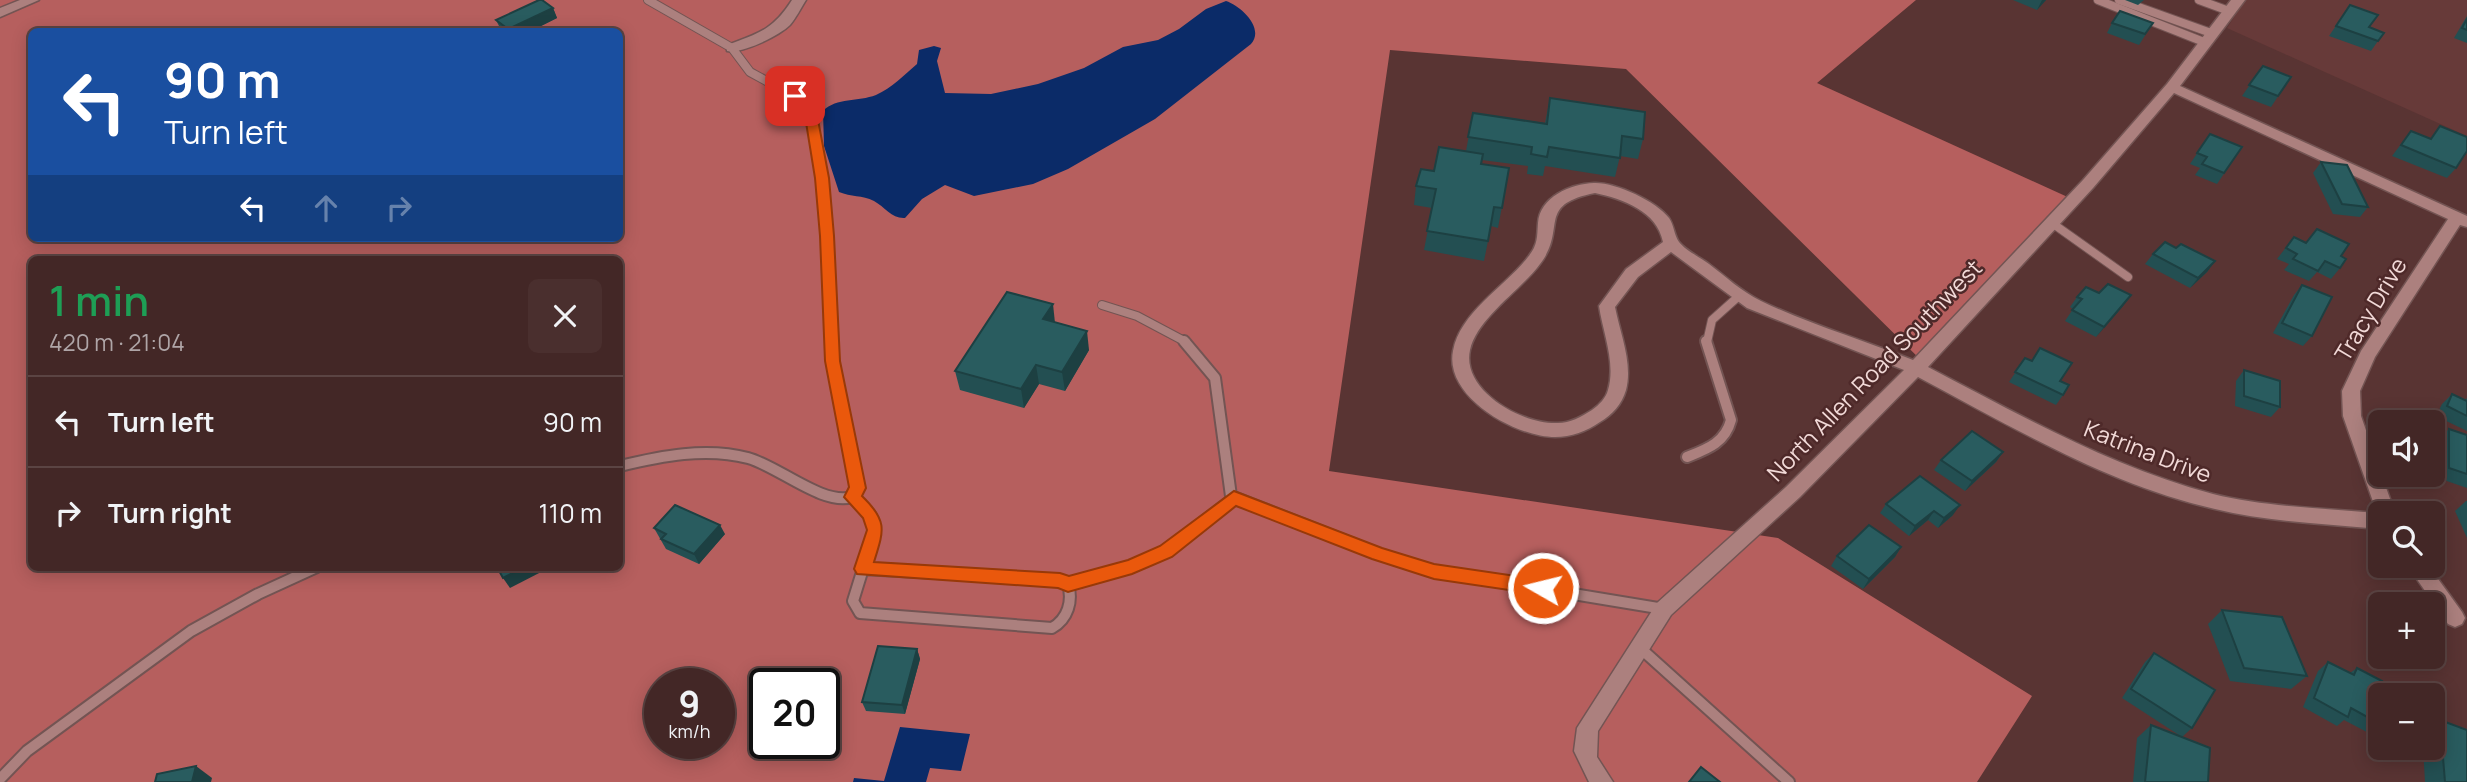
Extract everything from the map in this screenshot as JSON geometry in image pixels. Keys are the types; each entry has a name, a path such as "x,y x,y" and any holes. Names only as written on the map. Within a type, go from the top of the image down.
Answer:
{"street":[{"path":"0,13 32,0"},
{"path":"732,48 770,34 785,22 799,0"},
{"name":"North Allen Road Southwest","path":"1602,782 1590,766 1583,745 1588,728 1664,609 1793,492 1916,369 2052,223 2172,87 2234,6"},
{"path":"2172,87 2462,220"},
{"path":"1595,188 1615,192 1654,213 1671,235 1671,244 1632,273 1607,306 1619,372 1617,389 1604,410 1575,428 1547,430 1507,416 1476,394 1461,367 1460,354 1465,338 1472,327 1519,281 1533,263 1546,241 1548,213 1560,198 1595,188"},
{"name":"Tracy Drive","path":"2382,501 2351,416 2351,391 2367,355 2462,220"},
{"name":"Katrina Drive","path":"1671,244 1753,304 1916,369 2058,443 2145,481 2216,502 2299,514 2368,520"},
{"path":"2426,578 2455,618"}],"lane":[{"path":"648,0 732,48 750,72 803,101 810,109 827,236 832,361 858,488 852,497"},
{"path":"2098,0 2208,37"},
{"path":"2119,0 2208,37"},
{"path":"2199,0 2234,6"},
{"path":"2052,223 2127,277"},
{"path":"1687,457 1713,447 1728,431 1731,420 1706,339 1712,320 1740,295"},
{"path":"1102,304 1137,316 1184,340 1215,378 1231,496 1234,498 1379,554 1434,571 1664,609"},
{"path":"623,465 655,457 713,453 746,456 775,467 833,499 852,497 870,514 876,530 853,601 860,613 867,616 1052,628 1063,622 1066,615 1070,591 1068,584"},
{"path":"863,569 1060,580 1068,584 1132,567 1166,551 1234,498"},
{"path":"0,779 27,751 191,631 258,594 308,571"},
{"path":"1639,647 1789,782"}],"shaded area":[{"path":"0,0 1916,0 1817,83 2072,199 1929,368 1626,69 1390,50 1329,471 1778,538 2032,696 1977,782 0,782"},
{"path":"2245,0 2467,0 2467,136 2227,28"}],"water":[{"path":"1226,1 1249,18 1255,31 1251,44 1155,119 1068,169 1033,184 974,196 945,185 922,199 905,218 892,215 870,199 839,192 824,146 823,111 835,104 876,95 887,89 917,64 919,50 934,46 941,48 937,61 945,93 991,94 1038,84 1084,68 1123,47 1158,40 1179,29 1206,9"},
{"path":"900,727 970,734 961,771 930,768 926,782 853,782 854,778 884,781"}],"building":[{"path":"539,0 553,8 510,28 496,20"},
{"path":"2350,5 2378,15 2369,27 2384,33 2378,41 2336,26"},
{"path":"2120,11 2153,23 2145,34 2112,23"},
{"path":"2263,66 2291,77 2278,96 2249,85"},
{"path":"1550,98 1645,112 1643,139 1622,136 1620,158 1549,147 1547,157 1531,154 1532,147 1468,137 1473,113 1547,124"},
{"path":"2440,126 2467,137 2467,151 2456,168 2401,145 2411,131 2431,139"},
{"path":"2210,134 2242,147 2224,173 2202,164 2207,157 2197,153"},
{"path":"1439,147 1483,154 1481,164 1509,168 1502,208 1494,207 1488,241 1427,231 1436,189 1416,186 1421,169 1434,171"},
{"path":"2321,162 2347,165 2368,207 2342,204"},
{"path":"2317,229 2349,244 2341,256 2346,259 2340,268 2325,261 2318,271 2293,259 2297,254 2286,248 2294,237 2306,243"},
{"path":"2165,242 2176,248 2181,244 2215,261 2198,278 2153,254"},
{"path":"2108,284 2131,295 2104,327 2072,310 2082,299 2077,297 2086,287 2099,293"},
{"path":"2302,285 2332,297 2312,336 2282,323"},
{"path":"1007,292 1053,304 1043,319 1087,331 1062,372 1036,365 1021,389 955,371"},
{"path":"2040,348 2072,363 2060,381 2069,385 2063,395 2015,372 2025,358 2032,361"},
{"path":"2244,370 2280,381 2280,407 2244,396"},
{"path":"2452,394 2467,401 2467,416 2447,406"},
{"path":"2449,429 2467,435 2467,474 2449,468"},
{"path":"1972,431 2003,452 1972,481 1941,460"},
{"path":"1920,476 1960,505 1944,518 1934,511 1915,526 1886,504"},
{"path":"675,505 720,525 694,554 661,539 666,534 654,528"},
{"path":"1869,525 1901,547 1869,579 1837,556"},
{"path":"499,571 516,571 503,578"},
{"path":"2222,610 2282,617 2307,676 2244,668"},
{"path":"878,646 917,649 902,705 862,702"},
{"path":"2154,653 2215,690 2192,728 2131,689"},
{"path":"2328,662 2354,675 2357,668 2382,681 2368,683 2368,717 2351,708 2348,717 2314,698"},
{"path":"2445,722 2467,730 2467,782 2445,782"},
{"path":"2151,725 2210,748 2208,782 2145,782"},
{"path":"196,766 192,782 155,782 157,774"},
{"path":"1701,767 1720,782 1689,782"}],"route":[{"path":"795,96 810,109 822,178 832,361 858,488 852,497 870,514 876,530 863,569 1060,580 1068,584 1132,567 1166,551 1208,521 1234,498 1379,554 1434,571 1543,588"}]}
